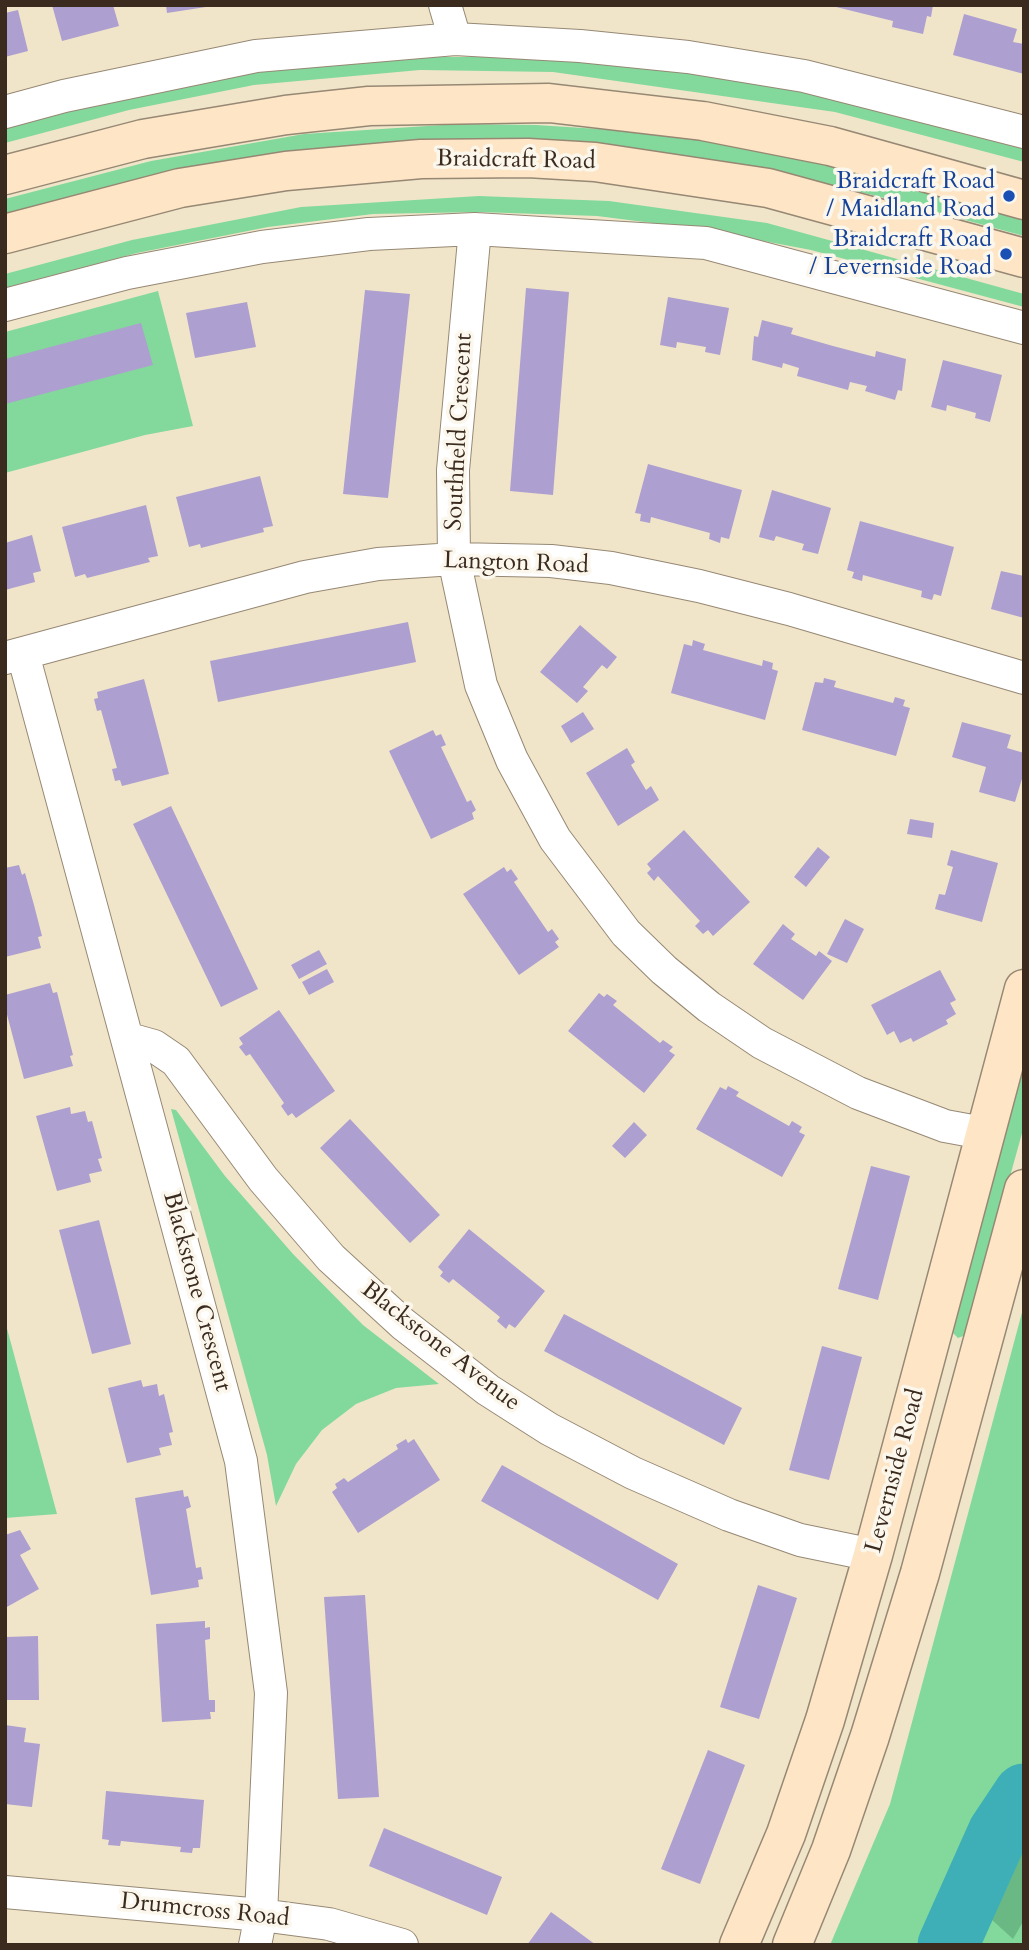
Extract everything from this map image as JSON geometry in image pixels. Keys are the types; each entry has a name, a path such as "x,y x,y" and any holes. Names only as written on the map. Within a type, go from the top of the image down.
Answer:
{"street":[{"path":"445,5 455,39"},
{"path":"5,112 64,96 256,56 455,39 634,52 804,76 1024,132"},
{"path":"5,175 144,139 285,114 369,106 549,103 703,121 830,146 1024,200"},
{"name":"Braidcraft Road","path":"5,234 180,188 286,171 421,159 528,158 595,162 768,188 1024,258"},
{"path":"5,304 127,273 262,247 369,234 475,229 706,243 1024,328"},
{"name":"Southfield Crescent","path":"475,229 453,470 454,559 470,644 481,685 512,760 555,839 626,933 700,1000 762,1043 858,1093 945,1126 983,1133"},
{"name":"Langton Road","path":"14,656 306,578 378,564 454,559 551,561 611,568 789,608 1024,678"},
{"name":"Blackstone Crescent","path":"14,656 129,1039 241,1461 271,1693 258,1930"},
{"name":"Levernside Road","path":"739,1945 786,1834 825,1720 873,1555 983,1133 1024,989"},
{"name":"Blackstone Avenue","path":"129,1039 154,1046 176,1061 255,1169 331,1258 403,1324 488,1390 549,1429 633,1473 729,1515 800,1540 873,1555"},
{"name":"Levernside Road","path":"792,1945 831,1850 870,1736 920,1573 1024,1189"},
{"path":"930,1344 978,1357"},
{"path":"825,1720 870,1736"},
{"name":"Drumcross Road","path":"5,1892 258,1930 329,1924 402,1945"}],"green space":[{"path":"418,57 551,57 669,69 839,97 1024,147 1024,162 835,112 553,72 420,70 254,85 129,110 5,143 5,127 83,106 251,73"},
{"path":"458,124 536,125 647,132 767,151 883,179 1024,219 1024,236 877,196 762,170 644,151 5,216 5,199 151,161 304,134"},
{"path":"479,196 609,201 767,223 1024,294 1024,307 811,250 700,229 597,216 479,212 373,214 268,227 137,253 5,288 5,274 132,240 301,207"},
{"path":"158,291 193,426 145,435 5,473 5,332"},
{"path":"1024,1067 1024,1126 966,1335 958,1338 952,1332"},
{"path":"171,1109 176,1110 225,1176 293,1254 363,1325 439,1384 396,1388 356,1404 322,1430 296,1464 276,1506 267,1455"},
{"path":"1024,1305 1024,1945 830,1945 890,1804"},
{"path":"5,1321 57,1514 5,1518"},
{"path":"1024,1840 1024,1920 1013,1939 991,1919 1014,1856"}],"building":[{"path":"52,5 113,5 119,26 62,41"},
{"path":"166,5 206,5 206,7 167,13"},
{"path":"933,5 923,34 892,27 893,21 832,6"},
{"path":"18,10 28,51 5,57 5,13"},
{"path":"964,14 1017,29 1013,42 1024,44 1024,74 953,55"},
{"path":"526,288 569,292 553,495 510,491"},
{"path":"365,290 410,294 388,498 343,494"},
{"path":"668,297 729,308 720,355 705,352 706,347 677,342 676,348 660,345"},
{"path":"247,302 256,347 195,358 186,313"},
{"path":"762,320 793,328 791,334 833,346 875,357 876,351 906,359 902,391 898,390 895,400 865,391 867,386 850,382 848,390 797,376 799,368 783,363 782,368 752,360 754,336 758,337"},
{"path":"141,323 153,365 5,404 5,359"},
{"path":"943,360 1002,375 990,422 975,418 976,413 947,405 946,411 931,407"},
{"path":"648,464 742,490 729,539 721,537 720,543 709,539 710,533 651,517 650,523 640,521 641,514 635,513"},
{"path":"260,476 273,526 263,528 264,532 201,548 200,544 189,547 176,497"},
{"path":"772,490 831,508 818,554 802,550 804,544 776,536 774,541 759,537"},
{"path":"146,505 158,556 148,558 150,562 87,578 85,574 75,577 62,527"},
{"path":"860,521 954,547 941,596 934,594 932,600 921,597 922,591 863,575 862,581 852,578 854,572 847,570"},
{"path":"32,535 41,571 33,573 35,582 5,590 5,543"},
{"path":"1001,571 1024,576 1024,618 991,609"},
{"path":"408,622 416,662 218,702 210,661"},
{"path":"580,625 617,657 607,669 602,665 583,687 588,691 577,703 540,672"},
{"path":"693,640 705,644 703,650 762,666 763,660 773,663 772,669 778,671 765,720 671,693 684,644 692,646"},
{"path":"824,678 836,681 834,687 893,703 895,697 905,700 903,706 910,708 896,756 802,730 815,682 823,683"},
{"path":"144,679 169,774 122,786 120,780 115,781 112,769 117,768 101,710 97,711 94,699 98,698 97,692"},
{"path":"583,712 594,729 571,743 561,726"},
{"path":"962,722 1011,735 1007,748 1024,753 1024,772 1015,802 979,792 986,767 952,757"},
{"path":"433,730 436,736 441,734 446,745 441,747 467,802 471,800 476,810 472,813 474,819 431,839 389,751"},
{"path":"627,748 635,762 631,765 646,790 651,786 659,800 618,826 586,773"},
{"path":"171,806 258,989 221,1007 133,824"},
{"path":"910,819 934,823 932,838 907,834"},
{"path":"684,830 750,902 713,936 708,930 703,934 695,926 700,921 658,876 654,881 647,873 651,869 647,864"},
{"path":"818,847 830,857 806,887 794,877"},
{"path":"951,850 998,863 982,922 935,909 939,894 945,895 953,867 947,865"},
{"path":"19,865 22,875 25,873 34,905 42,936 38,937 41,948 5,957 5,868"},
{"path":"504,867 507,872 511,869 518,879 514,882 548,932 552,929 559,939 555,942 559,947 519,975 463,894"},
{"path":"845,919 864,929 847,963 827,954"},
{"path":"783,924 795,934 791,939 816,956 819,951 832,961 803,1000 753,964"},
{"path":"319,950 327,964 299,979 291,965"},
{"path":"327,969 334,982 309,995 302,982"},
{"path":"940,970 956,1000 950,1003 956,1014 946,1020 948,1024 913,1042 911,1038 900,1043 894,1031 887,1035 871,1005"},
{"path":"50,983 53,993 57,992 73,1055 70,1056 73,1066 24,1079 5,1007 5,995"},
{"path":"599,993 604,997 607,994 617,1001 613,1005 660,1043 663,1040 673,1047 669,1051 675,1055 644,1093 568,1031"},
{"path":"279,1010 335,1091 296,1118 292,1113 288,1116 281,1106 284,1103 250,1054 246,1056 239,1047 243,1044 239,1038"},
{"path":"728,1086 739,1092 736,1096 789,1126 792,1121 802,1127 799,1132 805,1135 782,1177 696,1129 720,1087 726,1090"},
{"path":"70,1107 71,1114 85,1111 88,1122 92,1121 102,1158 98,1159 102,1171 89,1174 91,1182 57,1191 36,1116"},
{"path":"350,1119 440,1215 410,1243 320,1148"},
{"path":"634,1122 647,1135 625,1158 612,1146"},
{"path":"871,1166 910,1176 878,1300 838,1289"},
{"path":"99,1220 131,1344 92,1354 59,1230"},
{"path":"469,1229 545,1291 515,1328 509,1324 506,1329 497,1321 500,1317 453,1279 449,1283 440,1276 443,1272 438,1267"},
{"path":"564,1314 742,1408 724,1445 544,1351"},
{"path":"822,1346 862,1357 829,1480 789,1470"},
{"path":"141,1380 143,1387 157,1384 159,1396 164,1394 173,1432 169,1433 172,1445 159,1448 161,1455 127,1463 108,1388"},
{"path":"406,1439 408,1443 414,1439 440,1480 358,1533 332,1492 337,1488 335,1484 344,1478 348,1482 398,1449 396,1445"},
{"path":"502,1465 678,1564 658,1600 481,1501"},
{"path":"183,1490 191,1507 186,1509 196,1568 201,1567 203,1579 198,1580 199,1587 151,1595 135,1498"},
{"path":"20,1530 31,1549 20,1555 39,1589 5,1608 5,1535"},
{"path":"758,1585 797,1598 759,1719 720,1707"},
{"path":"365,1595 379,1797 338,1799 324,1597"},
{"path":"205,1621 205,1628 210,1627 210,1639 205,1640 209,1700 215,1700 215,1712 210,1712 211,1719 162,1722 156,1624"},
{"path":"38,1636 39,1700 5,1700 5,1637"},
{"path":"5,1725 26,1728 24,1742 40,1744 32,1807 5,1804"},
{"path":"708,1750 745,1765 700,1884 661,1869"},
{"path":"106,1791 204,1800 200,1848 193,1848 192,1853 180,1852 181,1847 121,1841 120,1846 108,1845 109,1840 102,1839"},
{"path":"384,1828 502,1877 487,1915 369,1866"},
{"path":"551,1912 573,1928 596,1945 527,1945"}],"waterway":[{"path":"948,1945 998,1833 1024,1794"}],"place":[{"name":"Braidcraft Road / Maidland Road","path":"1009,196"},
{"name":"Braidcraft Road / Levernside Road","path":"1006,254"}]}
